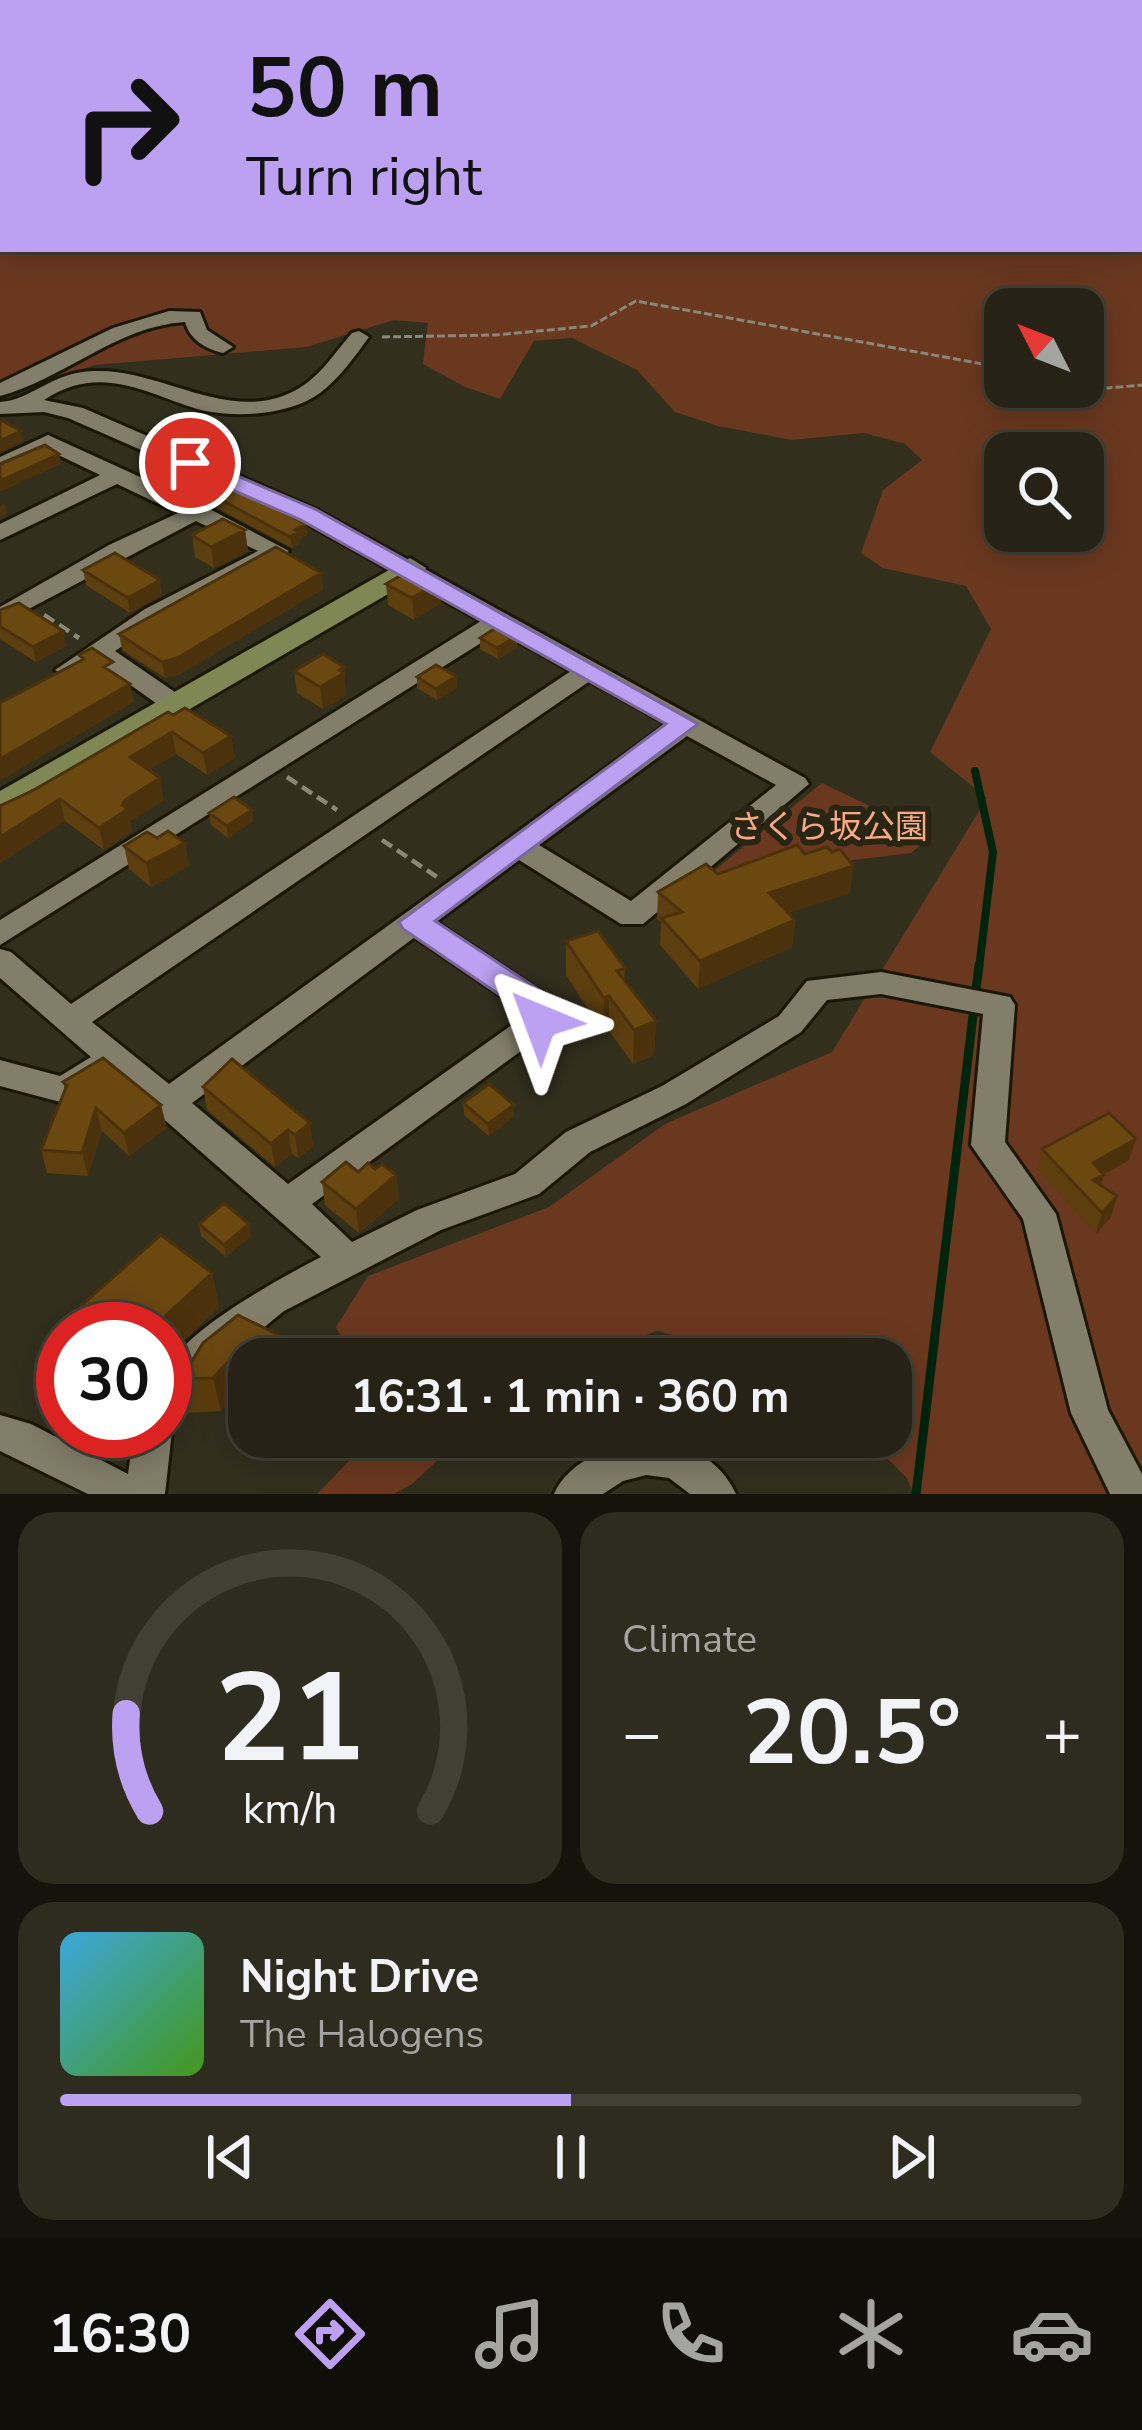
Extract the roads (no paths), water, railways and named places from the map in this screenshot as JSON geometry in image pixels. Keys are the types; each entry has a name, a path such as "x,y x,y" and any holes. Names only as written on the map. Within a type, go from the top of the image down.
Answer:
{"street":[{"path":"0,390 154,320 193,316 198,333 223,347"},
{"path":"13,407 45,386 85,377 161,386 196,402 226,407 296,398 317,385 359,337"},
{"path":"13,407 75,413 307,514 795,784 632,916 518,846"},
{"path":"0,464 48,442 278,550 154,614 49,681"},
{"path":"0,533 151,446"},
{"path":"0,616 117,550 198,512"},
{"path":"0,808 410,568"},
{"path":"0,934 500,620"},
{"path":"99,651 176,705"},
{"path":"68,1022 589,670"},
{"path":"169,1102 685,724"},
{"path":"289,1202 540,1021 536,1004 414,922"},
{"path":"0,960 68,1022 289,1202 350,1261"},
{"path":"192,1365 271,1300 429,1220 526,1184 578,1142 674,1095 790,1024 818,988 881,983 999,1005 988,1145 1039,1214 1090,1413 1129,1488 1142,1493"},
{"path":"0,1073 64,1090 114,1055"},
{"path":"0,1433 17,1437 128,1494"},
{"path":"574,1494 613,1463 652,1456 690,1469 716,1494"},
{"path":"145,1494 150,1458"}],"waterway":[{"path":"975,771 993,852 979,968"},
{"path":"916,1494 979,965"}],"park label":[{"name":"さくら坂公園","path":"829,827"}]}
